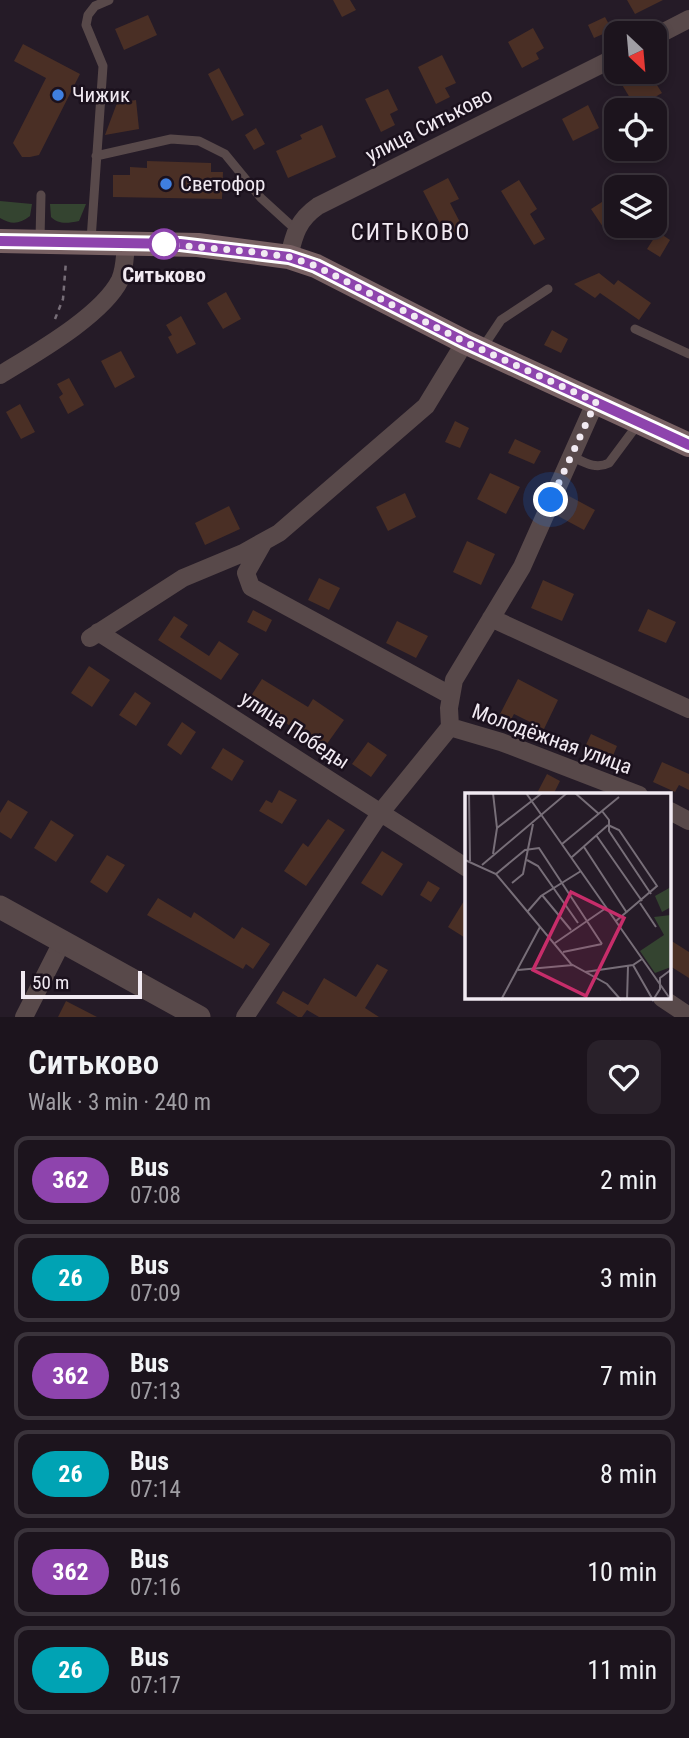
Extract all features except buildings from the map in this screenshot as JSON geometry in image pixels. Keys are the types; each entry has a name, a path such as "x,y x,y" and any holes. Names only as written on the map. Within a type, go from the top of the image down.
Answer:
{"main road":[{"path":"2,239 198,246 289,257 326,271 473,346 689,444"}],"street":[{"path":"667,30 689,19"},
{"name":"улица Ситьково","path":"295,229 304,216 318,206 604,63"},
{"path":"289,257 295,229"},
{"path":"0,375 80,321 109,296 120,279 127,243"},
{"path":"450,695 251,587 246,573 263,543 304,512 426,406 473,346"},
{"path":"245,1017 381,812 450,727 450,695 454,680 522,567 596,402"},
{"name":"улица Победы","path":"263,543 183,578 94,635 465,867"},
{"path":"491,618 689,709"},
{"name":"Молодёжная улица","path":"450,727 500,742 634,793"},
{"path":"672,812 689,821"},
{"path":"0,907 199,1017"},
{"path":"24,1017 62,942"},
{"path":"665,1000 689,1016"}],"lane":[{"path":"90,242 103,66 86,25 88,15 95,6 109,0"},
{"path":"96,156 171,139 199,141 225,154 261,198 295,229"},
{"path":"40,241 41,195"},
{"path":"473,346 501,320 548,289"},
{"path":"635,330 689,354"},
{"path":"571,456 592,466 609,463 639,422"}],"path":[{"path":"50,328 62,299 67,251"}],"green space":[{"path":"0,201 32,204 30,216 15,223 0,218"},
{"path":"50,204 86,204 79,221 64,223 51,217"}],"bus line":[{"name":"362","path":"0,241 180,244 289,257 316,266 465,342 689,445"}],"place":[{"name":"Чижик","path":"58,95"},
{"name":"Светофор","path":"166,184"},
{"name":"Ситьково","path":"164,244"}],"district":[{"name":"СИТЬКОВО","path":"411,232"}],"route":[{"path":"164,244 289,257 316,266 465,342 596,402 551,500"}]}
